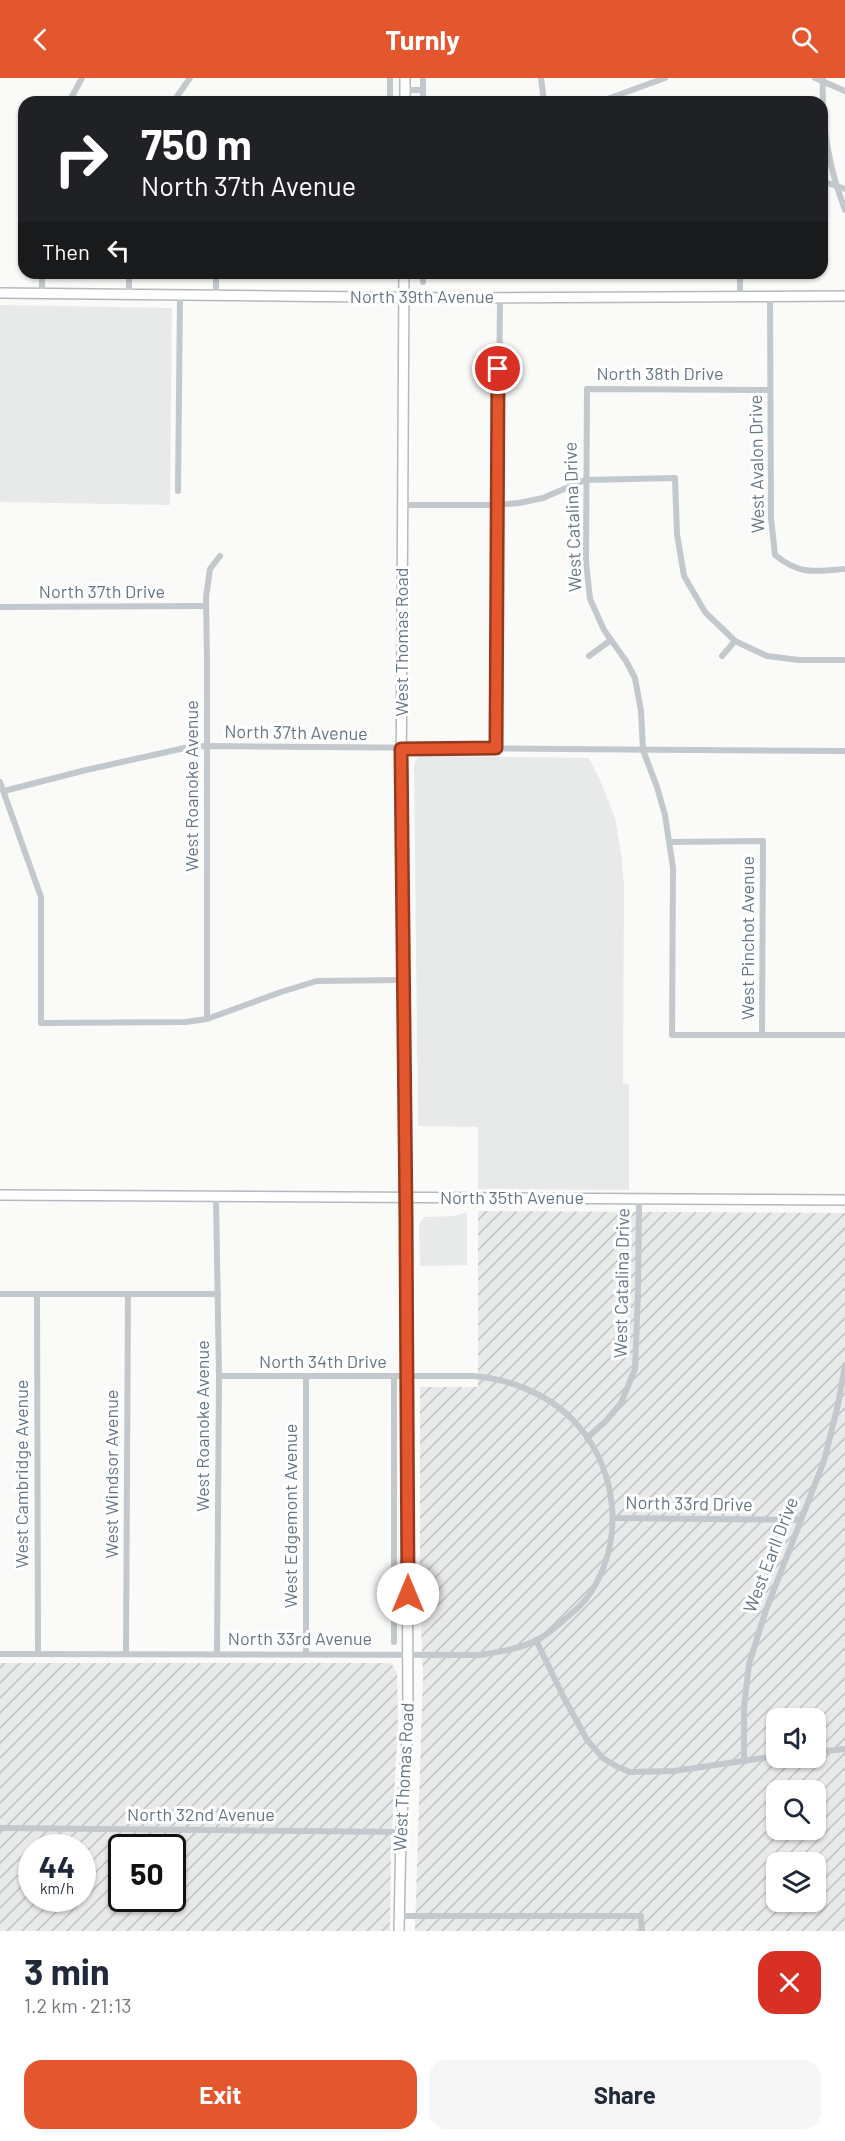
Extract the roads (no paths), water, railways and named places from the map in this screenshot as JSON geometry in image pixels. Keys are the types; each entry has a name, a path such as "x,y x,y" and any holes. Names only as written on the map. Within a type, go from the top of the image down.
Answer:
{"main road":[{"path":"405,78 405,96"},
{"name":"West Thomas Road","path":"399,1931 401,1832 408,1743 406,1198 401,749 404,279"},
{"name":"North 39th Avenue","path":"0,293 500,298 845,296"},
{"name":"North 35th Avenue","path":"0,1195 845,1200"}],"street":[{"path":"72,96 82,78"},
{"path":"177,96 190,78"},
{"path":"390,78 390,96"},
{"path":"423,78 423,96"},
{"path":"541,78 543,96"},
{"path":"616,96 665,78"},
{"path":"815,78 845,91"},
{"path":"823,80 824,96"},
{"path":"405,90 423,90"},
{"path":"828,150 845,210"},
{"path":"828,182 845,189"},
{"path":"42,279 42,293"},
{"path":"129,279 129,294"},
{"path":"216,279 216,295"},
{"path":"740,279 740,297"},
{"path":"178,491 180,295"},
{"name":"West Avalon Drive","path":"770,297 771,518 775,555 789,566 805,571 845,569"},
{"path":"496,748 500,298"},
{"name":"North 38th Drive","path":"586,389 770,390"},
{"name":"West Catalina Drive","path":"586,389 586,562 590,599 634,678 641,711 643,750 657,787 674,868 672,1035 762,1035"},
{"path":"403,505 498,505 543,498 585,480 675,478 677,534 684,576 705,612 735,641 767,656 800,660 845,660"},
{"name":"West Roanoke Avenue","path":"207,1019 205,606 210,569 220,556"},
{"name":"North 37th Drive","path":"0,607 205,606"},
{"path":"589,656 611,640"},
{"path":"722,656 735,641"},
{"name":"North 37th Avenue","path":"4,791 189,747 206,746 845,751"},
{"path":"0,782 41,897 41,1023 186,1022 207,1019 317,981 402,980"},
{"name":"West Pinchot Avenue","path":"670,842 763,841 762,1035"},
{"path":"762,1035 845,1035"},
{"name":"West Roanoke Avenue","path":"216,1197 219,1376 217,1654"},
{"name":"West Catalina Drive","path":"587,1438 621,1403 635,1369 639,1198"},
{"path":"0,1294 218,1294"},
{"name":"West Cambridge Avenue","path":"37,1294 38,1654"},
{"name":"West Windsor Avenue","path":"126,1654 128,1294"},
{"name":"West Earll Drive","path":"744,1760 744,1707 749,1664 762,1621 824,1461 842,1405 845,1365"},
{"name":"North 34th Drive","path":"219,1376 407,1378 473,1376 510,1382 535,1393 572,1418 587,1438"},
{"name":"West Edgemont Avenue","path":"306,1377 306,1654"},
{"path":"394,1377 394,1642"},
{"path":"587,1438 605,1469 613,1518 610,1545 591,1592 574,1611 537,1640 587,1740 603,1758 630,1772 674,1771 766,1757"},
{"name":"North 33rd Drive","path":"613,1518 800,1520"},
{"path":"394,1622 408,1622"},
{"name":"North 33rd Avenue","path":"0,1654 479,1655 498,1652 537,1640"},
{"path":"826,1751 845,1749"},
{"name":"North 32nd Avenue","path":"0,1828 401,1832"},
{"path":"399,1916 641,1916 642,1931"}]}
